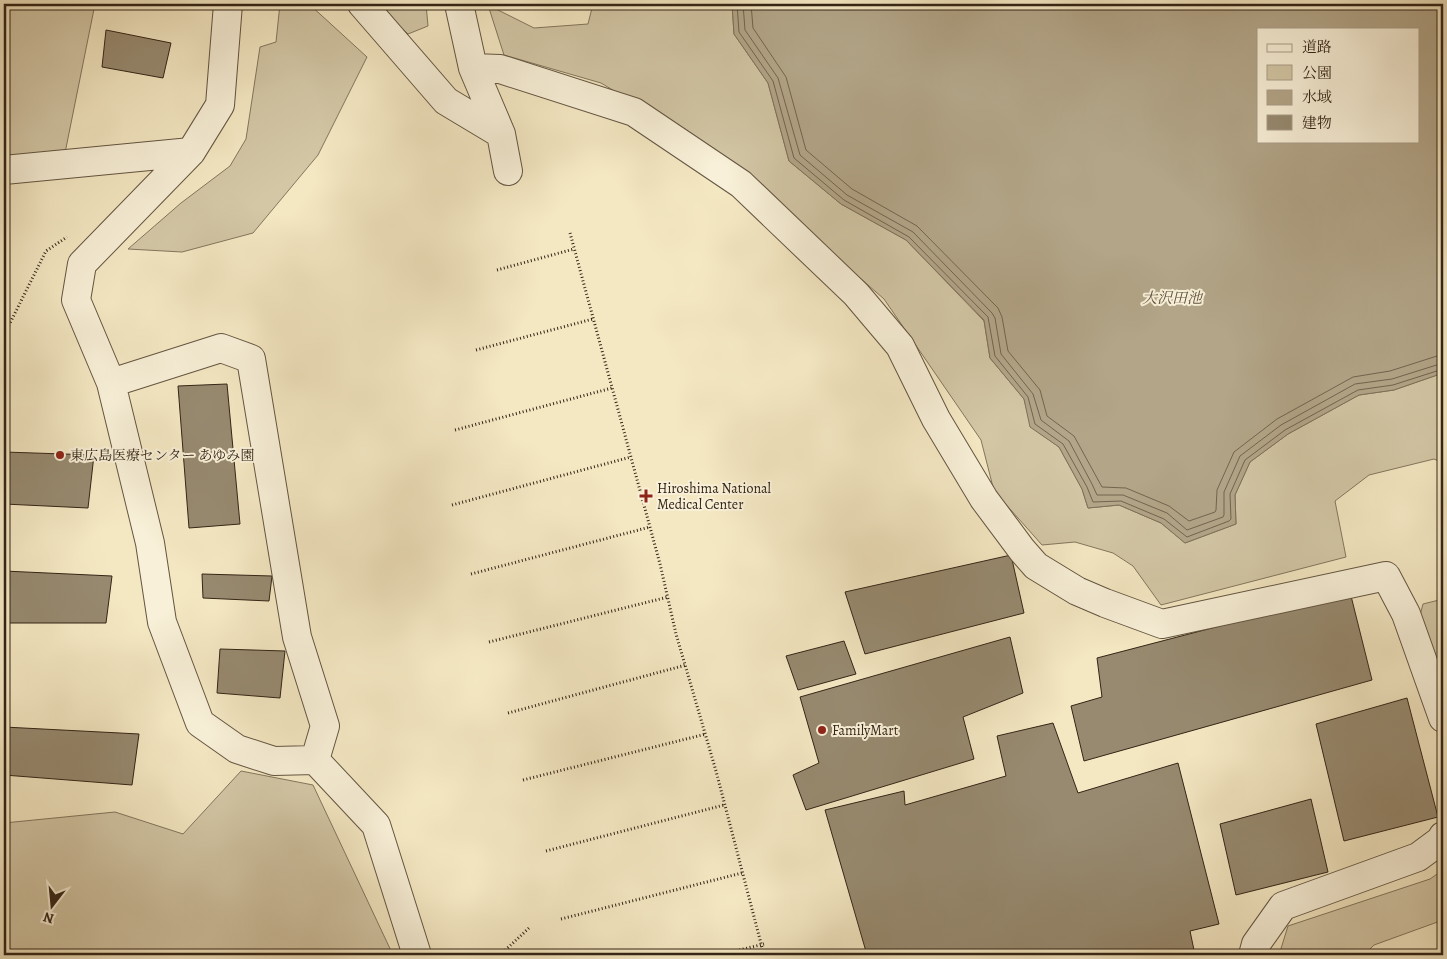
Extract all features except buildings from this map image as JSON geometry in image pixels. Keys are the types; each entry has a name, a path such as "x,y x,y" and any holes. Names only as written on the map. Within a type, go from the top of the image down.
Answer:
{"street":[{"path":"228,4 220,105 191,152 82,264 76,300 111,383 150,543 162,622 200,724 237,749 274,761 315,760 376,825 417,955"},
{"path":"362,4 446,101 501,134"},
{"path":"459,4 473,68 501,134 508,171"},
{"path":"473,68 500,69 634,112 741,184 856,294 900,346 936,419 984,499 1036,566 1077,591 1162,624 1386,576 1406,614 1443,718"},
{"path":"4,170 191,152"},
{"path":"111,383 221,348 251,359 297,637 324,726 315,760"},
{"path":"1253,955 1256,944 1283,906 1418,857 1441,840 1443,836"}],"path":[{"path":"570,233 764,955"},
{"path":"497,270 574,249"},
{"path":"476,350 593,319"},
{"path":"454,430 612,388"},
{"path":"452,506 631,457"},
{"path":"471,574 650,527"},
{"path":"489,642 668,597"},
{"path":"508,713 686,665"},
{"path":"523,780 706,734"},
{"path":"546,851 724,804"},
{"path":"561,919 742,873"},
{"path":"500,955 530,928"},
{"path":"719,955 762,944"}],"green space":[{"path":"4,4 95,4 64,158 4,162"},
{"path":"280,4 309,4 367,57 318,155 253,233 182,252 128,249 181,203 230,166 246,139 260,47 276,42"},
{"path":"378,4 426,4 428,26 408,34"},
{"path":"593,4 732,4 734,34 768,83 789,161 841,204 906,240 984,321 990,358 1024,399 1031,427 1059,447 1082,489 1088,508 1119,505 1161,523 1185,543 1236,524 1235,495 1250,462 1288,434 1359,395 1394,390 1443,373 1443,463 1434,459 1369,475 1335,501 1346,557 1161,605 1133,566 1113,553 1075,542 1042,545 994,491 981,440 884,299 715,151 601,83 504,55 488,5 534,28 588,24"},
{"path":"1443,599 1443,694 1419,619 1423,604"},
{"path":"241,771 313,785 393,955 4,955 4,823 115,812 183,834"},
{"path":"1443,870 1443,920 1374,945 1364,955 1279,955 1288,926 1430,879"}],"water":[{"name":"大沢田池","path":"732,4 1443,4 1443,373 1394,390 1359,395 1288,434 1250,462 1235,495 1236,524 1185,543 1161,523 1119,505 1088,508 1082,489 1059,447 1030,427 1024,399 990,358 984,320 906,240 841,204 789,161 768,83 734,34"}],"place":[{"name":"東広島医療センター あゆみ園","path":"60,455"},
{"name":"Hiroshima National Medical Center","path":"646,496"},
{"name":"FamilyMart","path":"822,730"}]}
